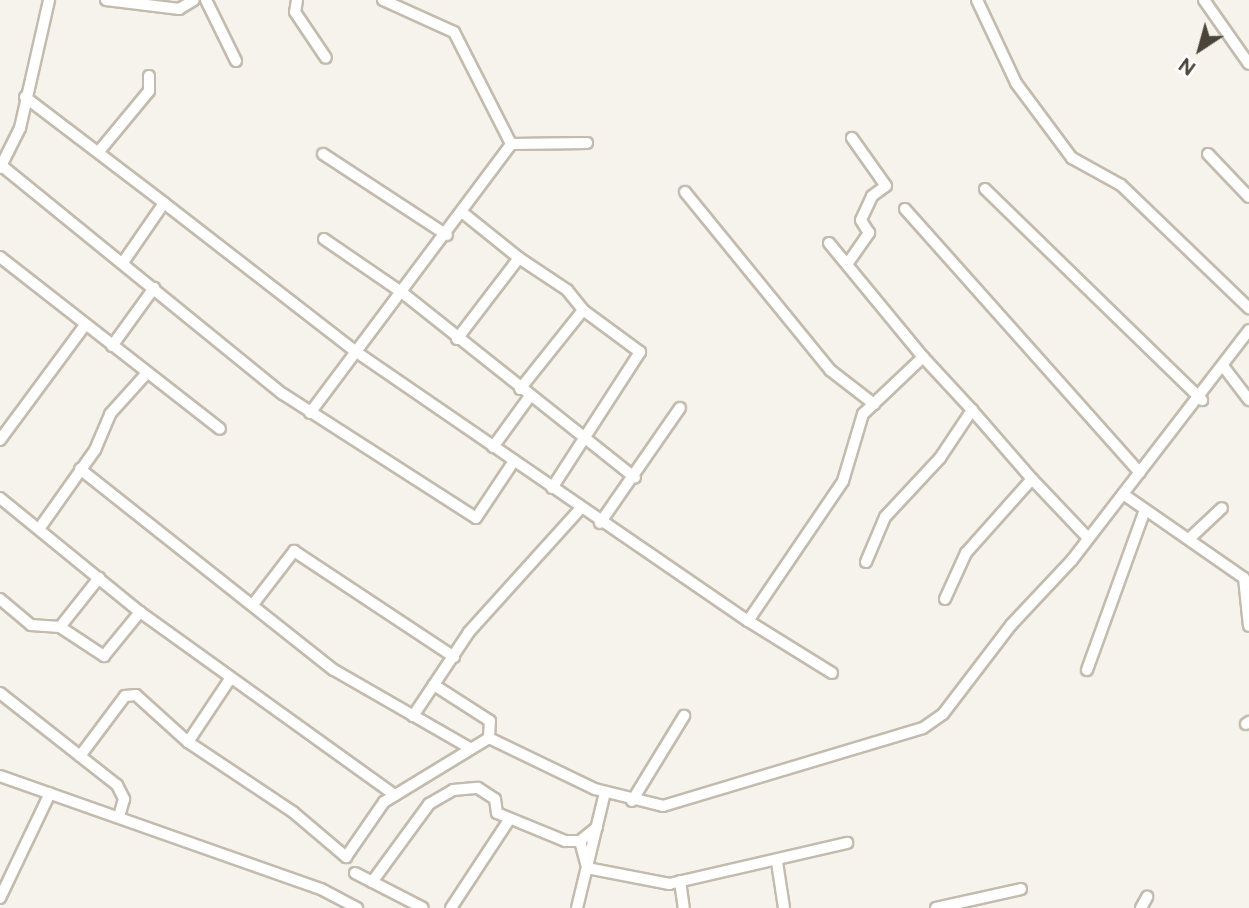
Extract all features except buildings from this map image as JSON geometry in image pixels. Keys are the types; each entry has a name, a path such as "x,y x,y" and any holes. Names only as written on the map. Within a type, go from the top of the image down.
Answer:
{"street":[{"path":"49,0 20,128 1,167 124,261 310,413 476,518 514,461"},
{"path":"106,0 179,9 194,0"},
{"path":"206,0 236,61"},
{"path":"297,0 295,12 326,58"},
{"path":"383,0 454,32 511,144"},
{"path":"977,0 1016,83 1072,158 1121,185 1249,308"},
{"path":"1204,0 1249,64"},
{"path":"101,149 149,91 149,76"},
{"path":"25,97 101,149 164,203 355,351 600,523 832,673"},
{"path":"848,263 869,233 860,220 872,196 886,186 852,138"},
{"path":"511,144 587,143"},
{"path":"310,413 355,351 404,294 511,144"},
{"path":"323,154 447,235"},
{"path":"1208,154 1249,198"},
{"path":"985,188 1200,399"},
{"path":"685,192 830,370 874,404"},
{"path":"124,261 164,203"},
{"path":"905,209 1140,473"},
{"path":"463,213 519,258 568,290 583,310 640,352 581,437 552,488"},
{"path":"324,239 404,294 457,339 635,478"},
{"path":"829,243 923,357 1088,538"},
{"path":"0,257 220,429"},
{"path":"457,339 519,258"},
{"path":"112,346 154,288"},
{"path":"520,389 583,310"},
{"path":"0,440 85,325"},
{"path":"80,756 125,696 138,696 188,742 293,812 346,857 395,795 468,747 488,738 605,792 632,801 676,804 923,728 950,706 1088,538 1200,399 1249,330"},
{"path":"748,621 843,481 863,414 923,357"},
{"path":"1223,366 1249,400"},
{"path":"39,529 80,469 110,414 147,373"},
{"path":"493,447 530,396"},
{"path":"600,523 635,478 680,408"},
{"path":"866,562 885,517 940,458 972,410"},
{"path":"80,469 254,603 334,670 468,747"},
{"path":"944,599 966,553 1032,479"},
{"path":"1123,494 1244,578 1249,626"},
{"path":"0,498 140,612 395,795"},
{"path":"413,716 454,657 542,544 581,508"},
{"path":"1189,539 1222,508"},
{"path":"1087,670 1145,510"},
{"path":"254,603 294,551 454,657"},
{"path":"60,627 99,578"},
{"path":"0,599 37,628 60,627 104,656 140,612"},
{"path":"188,742 230,679"},
{"path":"434,685 490,721 488,738"},
{"path":"0,693 117,785 124,799 119,817"},
{"path":"632,801 684,716"},
{"path":"0,776 321,889 357,908"},
{"path":"372,882 429,804 453,790 486,791 497,813 509,820 580,841"},
{"path":"577,908 605,792"},
{"path":"0,898 50,793"},
{"path":"451,908 509,820"},
{"path":"580,841 597,827"},
{"path":"580,841 587,868"},
{"path":"587,868 648,883 680,881 777,862 847,843"},
{"path":"777,862 784,908"},
{"path":"355,873 423,908"},
{"path":"680,881 684,908"},
{"path":"936,908 1021,889"},
{"path":"1141,908 1147,897"}]}
